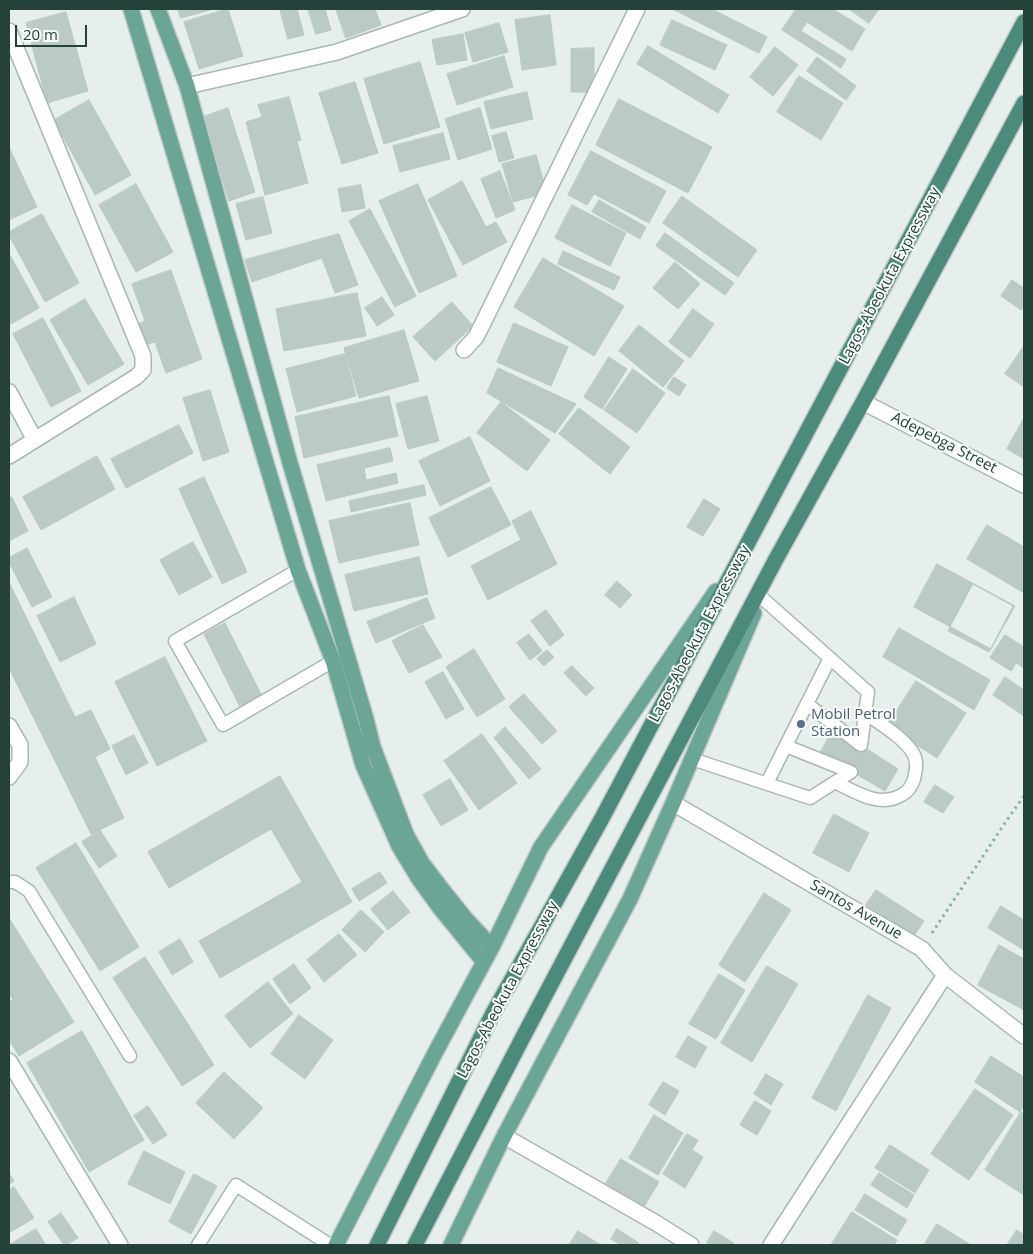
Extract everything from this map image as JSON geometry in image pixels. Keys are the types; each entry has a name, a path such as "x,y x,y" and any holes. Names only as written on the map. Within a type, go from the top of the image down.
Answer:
{"highway":[{"name":"Lagos-Abeokuta Expressway","path":"377,1245 492,1015 601,820 1024,22"},
{"path":"415,1245 522,1037 776,559 1024,103"}],"main road":[{"path":"131,9 298,570 333,661 363,765 398,846 440,908 484,962"},
{"path":"158,9 187,86 290,463 364,710 373,747 406,834 422,863 465,918 492,947"},
{"path":"336,1245 492,947 541,847 747,546"},
{"path":"451,1245 504,1136 630,898 692,759 776,559"}],"street":[{"path":"187,86 337,52 462,9"},
{"path":"464,350 476,337 637,9"},
{"path":"9,31 143,356 143,370 136,377 9,456"},
{"path":"9,392 35,440"},
{"name":"Adepebga Street","path":"863,402 1024,484"},
{"path":"9,726 20,745 20,762 9,777"},
{"name":"Santos Avenue","path":"673,803 922,949 945,975 1024,1036"},
{"path":"771,1245 945,975"},
{"path":"9,1061 120,1245"},
{"path":"504,1136 691,1245"}],"lane":[{"path":"298,570 175,641 223,725 333,661"},
{"path":"761,597 868,692 861,746 808,704"},
{"path":"767,783 830,658"},
{"path":"835,782 864,796 880,800 896,799 906,792 913,783 917,765 913,753 894,734 866,713"},
{"path":"692,759 810,798 851,772 786,746"},
{"path":"9,882 15,882 29,891 130,1056"},
{"path":"198,1245 236,1185 330,1245"}],"path":[{"path":"922,949 1024,796"}],"building":[{"path":"178,9 214,9 181,18"},
{"path":"228,9 243,56 199,69 184,22"},
{"path":"280,9 297,9 304,35 288,39"},
{"path":"308,9 325,9 331,30 316,34"},
{"path":"336,9 375,9 381,25 346,38"},
{"path":"673,9 712,9 767,37 759,53"},
{"path":"796,9 833,9 865,29 852,51 807,22 801,31 846,59 841,68 782,30"},
{"path":"849,9 879,9 869,23"},
{"path":"66,12 88,91 47,103 26,23"},
{"path":"550,15 556,65 522,70 515,20"},
{"path":"672,20 727,45 715,70 660,45"},
{"path":"499,23 508,52 473,62 465,33"},
{"path":"463,34 467,60 437,65 432,40"},
{"path":"648,46 729,95 718,113 637,64"},
{"path":"775,47 798,65 773,96 750,77"},
{"path":"594,48 594,92 571,92 571,49"},
{"path":"504,56 513,87 457,105 447,74"},
{"path":"817,57 856,86 846,100 807,71"},
{"path":"420,62 440,127 384,144 364,79"},
{"path":"799,76 843,103 821,140 777,112"},
{"path":"355,82 378,153 342,164 319,93"},
{"path":"527,92 533,119 491,129 484,102"},
{"path":"289,97 301,140 297,141 308,183 265,195 246,122 262,117 258,105"},
{"path":"619,99 712,147 688,193 596,145"},
{"path":"89,100 131,175 95,195 54,120"},
{"path":"228,108 255,192 229,201 203,117"},
{"path":"480,108 492,149 458,160 445,119"},
{"path":"506,132 514,158 499,162 492,136"},
{"path":"443,133 450,159 400,172 393,146"},
{"path":"9,147 37,207 9,220"},
{"path":"591,151 666,191 649,223 594,194 587,205 568,195"},
{"path":"536,155 547,193 513,202 502,164"},
{"path":"500,171 515,210 496,218 481,179"},
{"path":"462,181 486,227 496,222 507,242 463,265 428,200"},
{"path":"136,184 173,252 136,272 99,205"},
{"path":"418,184 457,276 419,293 379,201"},
{"path":"361,185 365,208 342,212 338,189"},
{"path":"682,196 757,250 738,277 663,223"},
{"path":"263,197 272,233 246,240 236,204"},
{"path":"599,200 646,227 640,239 592,212"},
{"path":"572,205 626,233 610,266 555,238"},
{"path":"370,209 416,296 395,307 349,221"},
{"path":"42,214 79,283 45,302 9,235 9,232"},
{"path":"665,233 734,283 725,295 656,246"},
{"path":"339,234 358,285 335,293 322,258 252,282 245,260"},
{"path":"563,251 620,277 614,290 558,264"},
{"path":"9,253 39,308 9,325"},
{"path":"543,258 624,306 594,356 514,307"},
{"path":"675,262 700,284 678,309 653,288"},
{"path":"171,270 202,359 166,373 155,342 145,345 138,324 145,321 132,284"},
{"path":"1012,280 1024,288 1024,306 1021,310 1001,296"},
{"path":"357,293 366,336 284,351 276,309"},
{"path":"382,297 394,315 377,326 365,308"},
{"path":"85,299 124,364 88,385 50,320"},
{"path":"452,302 473,326 435,361 413,337"},
{"path":"693,309 714,324 690,358 669,342"},
{"path":"43,318 81,391 51,407 13,334"},
{"path":"514,323 568,347 551,386 497,362"},
{"path":"639,325 684,361 663,387 619,351"},
{"path":"404,330 419,381 359,398 344,348"},
{"path":"1024,346 1024,387 1005,374"},
{"path":"345,354 356,396 297,412 286,369"},
{"path":"609,357 627,369 602,409 584,397"},
{"path":"498,368 576,404 555,433 487,393"},
{"path":"633,369 665,393 637,433 604,410"},
{"path":"674,377 686,385 679,396 667,388"},
{"path":"210,390 229,452 203,461 183,398"},
{"path":"389,396 398,436 304,458 295,417"},
{"path":"427,396 439,441 408,449 396,404"},
{"path":"501,402 550,440 527,471 477,433"},
{"path":"579,408 630,447 610,474 559,434"},
{"path":"1024,418 1024,459 1007,449"},
{"path":"179,425 193,453 126,488 111,459"},
{"path":"470,437 490,481 440,506 419,461"},
{"path":"390,448 393,461 364,468 366,480 396,473 398,483 326,501 317,465"},
{"path":"97,456 115,489 41,530 23,497"},
{"path":"204,477 247,572 222,584 179,489"},
{"path":"424,485 426,495 351,512 349,501"},
{"path":"491,487 511,525 448,557 429,518"},
{"path":"12,497 28,531 9,541 9,499"},
{"path":"704,499 720,509 703,536 687,527"},
{"path":"410,503 419,545 339,563 329,521"},
{"path":"531,511 557,564 488,600 471,566 521,540 512,521"},
{"path":"987,525 1024,547 1024,593 967,559"},
{"path":"193,542 212,577 179,595 160,560"},
{"path":"27,548 52,597 32,607 9,562 9,558"},
{"path":"419,557 428,594 354,611 345,575"},
{"path":"937,564 1015,606 991,649 914,607"},
{"path":"617,581 632,595 620,608 605,595"},
{"path":"9,582 75,717 91,710 110,749 95,757 124,818 91,834 9,668"},
{"path":"973,584 1013,606 989,652 948,631"},
{"path":"74,597 96,644 60,662 37,616"},
{"path":"427,598 435,618 376,643 367,622"},
{"path":"546,610 564,635 550,646 531,621"},
{"path":"225,623 262,696 240,707 204,634"},
{"path":"423,625 442,657 409,673 392,641"},
{"path":"899,628 990,680 974,710 883,657"},
{"path":"529,634 542,651 530,660 517,643"},
{"path":"1005,635 1024,647 1024,668 1016,663 1011,671 990,658"},
{"path":"474,649 505,699 477,717 446,667"},
{"path":"547,650 554,657 544,666 537,659"},
{"path":"165,657 207,741 157,766 115,682"},
{"path":"572,666 594,688 586,696 564,673"},
{"path":"443,672 464,709 446,719 425,682"},
{"path":"1005,677 1024,690 1024,716 993,695"},
{"path":"916,681 966,713 937,758 887,726"},
{"path":"524,694 557,731 542,744 509,707"},
{"path":"505,727 541,769 529,779 494,738"},
{"path":"833,730 861,745 898,769 885,791 820,753"},
{"path":"482,734 517,783 479,810 444,761"},
{"path":"134,735 148,763 126,775 112,746"},
{"path":"280,776 352,902 220,978 199,941 302,882 271,829 169,888 148,852"},
{"path":"450,779 468,810 441,826 423,795"},
{"path":"935,785 954,797 943,813 924,802"},
{"path":"834,814 869,833 849,872 813,853"},
{"path":"100,830 117,856 99,868 82,842"},
{"path":"76,843 139,947 100,971 36,868"},
{"path":"380,872 387,883 359,901 352,889"},
{"path":"876,890 924,921 914,936 866,905"},
{"path":"393,891 410,912 388,930 371,909"},
{"path":"764,893 791,910 745,982 719,965"},
{"path":"1001,906 1024,920 1024,950 988,928"},
{"path":"361,910 384,932 365,952 342,930"},
{"path":"9,918 74,1022 19,1056 9,1040 9,1002 13,1000 9,993"},
{"path":"339,934 357,955 324,982 307,960"},
{"path":"180,939 193,962 172,975 159,952"},
{"path":"999,945 1024,959 1024,1010 978,985"},
{"path":"145,957 214,1065 182,1086 113,978"},
{"path":"294,964 311,988 290,1004 273,979"},
{"path":"767,966 798,984 752,1062 721,1043"},
{"path":"719,974 745,990 716,1039 689,1024"},
{"path":"268,982 293,1014 250,1048 225,1016"},
{"path":"868,995 891,1008 836,1111 812,1098"},
{"path":"299,1015 333,1040 305,1079 271,1054"},
{"path":"82,1031 144,1140 89,1172 27,1063"},
{"path":"688,1036 707,1047 695,1068 676,1057"},
{"path":"991,1056 1024,1077 1024,1105 1020,1112 975,1082"},
{"path":"224,1072 263,1108 234,1139 196,1103"},
{"path":"766,1074 783,1084 771,1105 754,1094"},
{"path":"663,1082 679,1091 665,1115 649,1105"},
{"path":"975,1089 1013,1115 969,1180 931,1154"},
{"path":"755,1101 771,1111 757,1135 740,1125"},
{"path":"148,1106 167,1135 153,1144 134,1116"},
{"path":"1021,1112 1024,1114 1024,1195 985,1170"},
{"path":"654,1115 683,1133 658,1175 629,1158"},
{"path":"687,1134 698,1140 692,1150 703,1157 685,1188 663,1174"},
{"path":"890,1145 929,1170 915,1193 875,1168"},
{"path":"144,1151 185,1172 170,1204 128,1184"},
{"path":"621,1159 659,1182 642,1210 604,1186"},
{"path":"9,1173 14,1181 9,1184"},
{"path":"879,1173 914,1195 907,1208 871,1185"},
{"path":"194,1174 217,1186 191,1234 169,1222"},
{"path":"14,1187 34,1218 9,1233 9,1190"},
{"path":"865,1194 907,1220 897,1236 855,1210"},
{"path":"852,1212 897,1240 894,1245 831,1245"},
{"path":"61,1213 78,1238 66,1245 64,1245 48,1222"},
{"path":"937,1224 971,1245 924,1245"},
{"path":"36,1229 46,1245 9,1245"},
{"path":"617,1229 639,1243 637,1245 621,1245 611,1239"},
{"path":"1017,1230 1024,1235 1024,1245 1007,1245"},
{"path":"578,1231 601,1245 569,1245"},
{"path":"714,1231 734,1243 732,1245 710,1245 707,1243"}],"place":[{"name":"Mobil Petrol Station","path":"801,724"}]}
